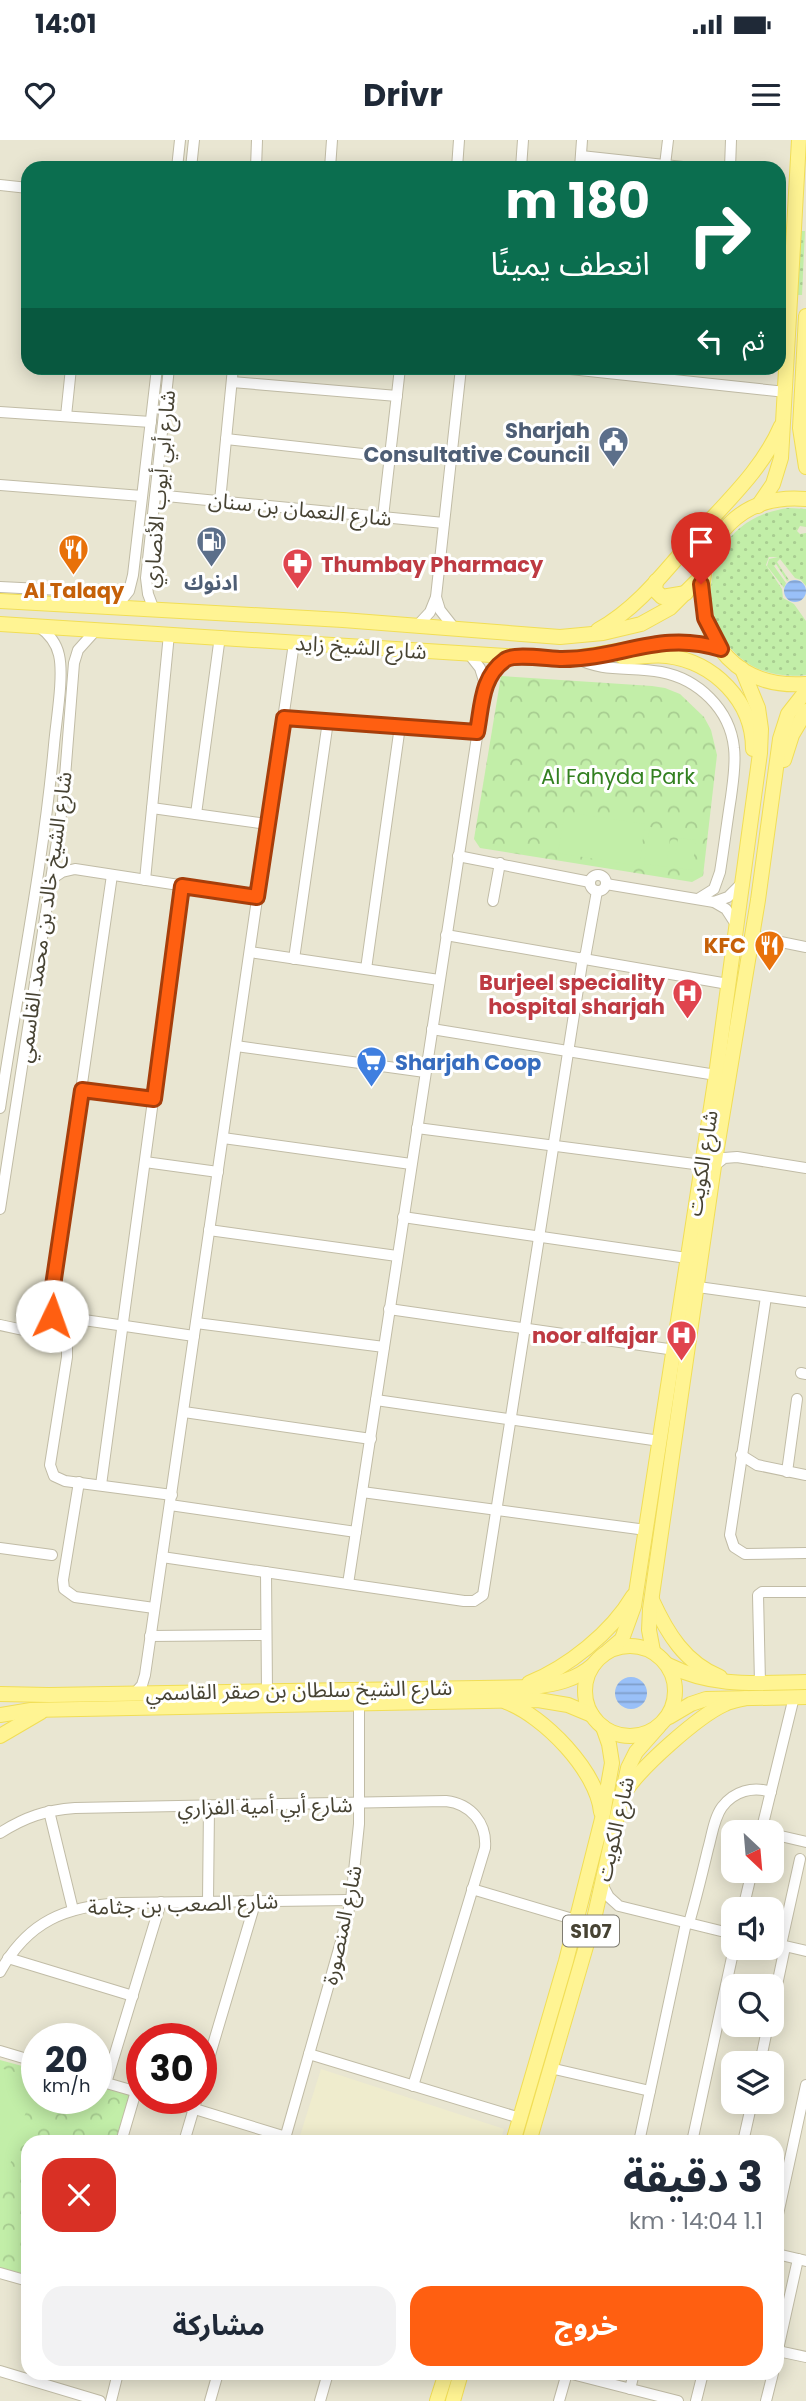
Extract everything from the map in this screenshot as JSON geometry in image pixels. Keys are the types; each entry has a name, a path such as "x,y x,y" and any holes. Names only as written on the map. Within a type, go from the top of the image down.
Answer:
{"main road":[{"path":"786,314 792,287 799,140"},
{"path":"806,316 801,440 806,467"},
{"path":"758,506 769,492 779,467 785,415 786,375"},
{"path":"802,406 806,427"},
{"path":"590,635 625,614 754,472 769,451 785,415"},
{"path":"806,499 777,500 738,517 721,534 709,553 702,575 703,610 711,634 721,649 742,668 773,682 806,684"},
{"name":"شارع الشيخ زايد","path":"0,601 342,620 544,636 590,635 641,624 664,612 687,593 702,575"},
{"path":"656,580 655,590 662,597 687,593"},
{"path":"327,608 342,620"},
{"name":"شارع الشيخ زايد","path":"0,624 509,656 576,658 666,641 699,643 721,649"},
{"path":"608,654 625,658 657,655 678,658 699,665 717,677 739,700 748,716 757,779"},
{"name":"شارع الكويت","path":"653,1651 649,1630 651,1599 698,1287 716,1075 761,739 755,697 742,668"},
{"name":"شارع الكويت","path":"608,1651 622,1639 629,1623 637,1589 695,1206 719,1139 784,722 792,707 806,691"},
{"path":"775,780 792,734 806,711"},
{"path":"746,864 755,868 758,900"},
{"path":"695,1206 698,1217 696,1239 699,1242 704,1239"},
{"path":"520,1687 559,1667 597,1638 614,1621 637,1589"},
{"path":"651,1599 670,1635 694,1662 715,1675 741,1683"},
{"path":"800,1697 706,1699 677,1711 649,1732 625,1736 603,1727 592,1715 586,1703 585,1690 587,1676 593,1665 608,1651 631,1646 653,1651 668,1665 704,1679 741,1683 806,1682"},
{"name":"شارع الشيخ سلطان بن صقر القاسمي","path":"0,1694 520,1687 566,1680 582,1674 593,1665"},
{"path":"662,1723 673,1708 676,1693 674,1678 668,1665"},
{"path":"0,1686 24,1695"},
{"path":"621,1803 625,1792 639,1773 696,1724 726,1703 746,1698"},
{"path":"502,1700 530,1713 554,1734 593,1785 602,1819"},
{"name":"شارع الشيخ سلطان بن صقر القاسمي","path":"0,1715 46,1709 502,1700 553,1702 592,1715"},
{"path":"0,1736 46,1709"},
{"name":"شارع الكويت","path":"531,2135 594,1919 632,1760 642,1744 662,1723"},
{"name":"شارع الكويت","path":"515,2135 566,1961 602,1819 612,1763 610,1744 603,1727"},
{"path":"566,1961 572,1956 575,1959 569,1988 571,2002"},
{"path":"437,2401 444,2380"},
{"path":"453,2401 459,2380"}],"street":[{"path":"178,161 180,140"},
{"path":"192,161 194,140"},
{"path":"256,161 257,140"},
{"path":"330,161 332,140"},
{"path":"456,140 457,161"},
{"path":"522,161 523,140"},
{"path":"580,161 582,140"},
{"path":"665,161 668,140"},
{"path":"730,161 731,140"},
{"path":"580,156 627,161"},
{"path":"0,185 21,187"},
{"path":"786,291 792,287"},
{"path":"66,416 70,375"},
{"name":"شارع أبي أيوب الأنصاري","path":"110,607 124,598 132,583 156,375"},
{"name":"شارع أبي أيوب الأنصاري","path":"154,610 146,586 168,375"},
{"path":"220,501 232,375"},
{"path":"383,517 399,375"},
{"path":"417,626 430,612 436,597 460,375"},
{"path":"627,375 786,392"},
{"path":"232,382 397,397"},
{"path":"0,412 151,422"},
{"path":"226,439 390,457"},
{"path":"0,485 142,496"},
{"name":"شارع النعمان بن سنان","path":"156,495 444,523"},
{"path":"135,556 141,560 149,560"},
{"name":"شارع الشيخ زايد","path":"0,587 83,591 110,607"},
{"path":"436,597 440,610 455,629"},
{"name":"شارع الشيخ خالد بن محمد القاسمي","path":"0,1108 41,855 58,690 59,653 48,634 37,626"},
{"name":"شارع الشيخ خالد بن محمد القاسمي","path":"0,1209 56,851 68,752 74,663 78,650 96,630"},
{"path":"145,880 169,634"},
{"path":"197,814 220,636"},
{"path":"135,1693 142,1685 145,1675 294,643"},
{"path":"469,654 480,668 485,684"},
{"path":"348,1584 485,684 495,668 509,656"},
{"path":"576,658 603,668 649,670 681,678 708,696 726,721 733,740 735,762 720,872 714,889 698,899"},
{"path":"284,718 477,732"},
{"path":"294,959 327,721"},
{"path":"55,725 61,723 65,727 68,752"},
{"path":"366,969 400,726"},
{"path":"152,808 267,824"},
{"path":"56,851 64,862 75,869"},
{"path":"458,856 598,886 714,902 731,914 737,926"},
{"path":"493,901 500,863"},
{"path":"50,880 62,872 75,869 257,897"},
{"path":"112,875 51,1299 67,1350 51,1471 59,1479 356,1532"},
{"path":"714,902 734,892 743,881"},
{"path":"101,1485 182,886"},
{"path":"162,1557 464,1601 479,1599 484,1590 584,957 598,886"},
{"path":"446,934 728,984"},
{"path":"752,936 806,947"},
{"path":"250,952 439,981"},
{"path":"432,1029 716,1075"},
{"path":"236,1046 425,1072"},
{"path":"82,1090 154,1099"},
{"path":"417,1128 708,1166 724,1158 737,1157 806,1168"},
{"path":"223,1138 411,1164"},
{"path":"719,1139 737,1157"},
{"path":"145,1162 218,1172"},
{"path":"403,1217 687,1258"},
{"path":"209,1230 397,1256"},
{"path":"698,1287 806,1303"},
{"path":"766,1297 730,1529 733,1546 744,1554 806,1553"},
{"path":"389,1309 675,1350"},
{"path":"2,1326 28,1331 84,1320 194,1336"},
{"path":"196,1323 384,1347"},
{"path":"787,1472 797,1399"},
{"path":"376,1400 660,1440"},
{"path":"184,1412 371,1439"},
{"path":"741,1455 757,1465 806,1475"},
{"path":"79,1482 63,1580 64,1589 75,1597 154,1608"},
{"path":"362,1492 646,1530"},
{"path":"0,1548 52,1555"},
{"path":"265,1572 267,1691"},
{"path":"760,1683 758,1595 762,1592 806,1592"},
{"path":"150,1636 266,1635"},
{"path":"145,1675 154,1693"},
{"path":"765,1820 771,1792 800,1697"},
{"name":"شارع المنصورة","path":"286,2135 351,1900 359,1804 359,1702"},
{"path":"641,2135 687,1923 715,1823 722,1807 736,1794 763,1789 771,1792"},
{"name":"شارع أبي أمية الفزاري","path":"49,1811 446,1801 466,1807 482,1826 486,1843 472,1889"},
{"path":"208,1901 209,1807"},
{"path":"0,1833 29,1817 49,1811 73,1910"},
{"path":"784,1837 806,1842"},
{"path":"784,1925 800,1859"},
{"path":"602,1884 608,1897 619,1906 721,1931"},
{"path":"413,2086 472,1889 576,1920"},
{"path":"217,2032 257,1900"},
{"name":"شارع الصعب بن جثامة","path":"0,1972 21,1941 37,1927 73,1910 110,1903 351,1900"},
{"path":"112,2052 133,1996 160,1902"},
{"path":"594,1919 605,1910 619,1906"},
{"path":"784,1946 806,1951"},
{"path":"8,1958 133,1996"},
{"path":"694,2135 731,1960"},
{"path":"0,2051 21,2057"},
{"path":"309,2054 520,2118"},
{"path":"551,2068 650,2091"},
{"path":"784,2187 806,2085"},
{"path":"217,2111 275,2135"},
{"path":"124,2135 131,2114"},
{"path":"186,2135 193,2114"},
{"path":"745,2135 749,2114"},
{"path":"784,2256 802,2260 784,2326"},
{"path":"0,2273 21,2279"},
{"path":"784,2353 806,2357"},
{"path":"0,2371 21,2377"},
{"path":"30,2380 100,2401"},
{"path":"111,2401 116,2380"},
{"path":"210,2401 216,2380"},
{"path":"320,2401 326,2380"},
{"path":"559,2401 566,2380"},
{"path":"595,2380 678,2401"},
{"path":"630,2389 632,2380"},
{"path":"696,2401 701,2380"},
{"path":"766,2401 771,2380"}],"shaded area":[{"path":"0,140 806,140 806,2401 0,2401"},
{"path":"321,2069 504,2129 502,2135 300,2135"}],"green space":[{"path":"800,231 805,231 802,295 797,295"},
{"path":"789,508 806,509 806,527 800,526 797,531 800,534 806,533 806,586 795,578 780,559 777,562 789,580 787,581 776,564 774,566 786,583 784,588 767,566 769,559 778,557 769,557 766,565 782,589 783,598 794,604 806,621 806,675 768,672 739,657 720,632 712,602 714,571 727,542 752,520"},
{"name":"Al Fahyda Park","path":"501,676 665,688 680,694 704,717 711,730 717,755 703,876 692,882 480,848 474,839"},
{"path":"565,812 645,824 639,866 558,853"},
{"path":"650,827 671,830 666,867 644,864"},
{"path":"678,838 696,840 692,870 674,868"},
{"path":"0,2060 21,2066 21,2114 112,2114 112,2090 126,2094 126,2108 117,2135 21,2135 21,2276 0,2269"},
{"path":"0,2068 21,2074 21,2114 25,2114 0,2198"}],"water":[{"path":"795,580 803,583 806,591 803,599 795,602 787,599 784,591 787,583"},
{"path":"631,1677 642,1682 647,1693 642,1704 631,1709 620,1704 615,1693 620,1682"}],"place":[{"name":"Sharjah Consultative Council","path":"613,469"},
{"name":"ادنوك","path":"211,569"},
{"name":"Al Talaqy","path":"74,577"},
{"name":"Thumbay Pharmacy","path":"298,591"},
{"name":"KFC","path":"769,972"},
{"name":"Burjeel speciality hospital sharjah","path":"688,1021"},
{"name":"Sharjah Coop","path":"372,1089"},
{"name":"noor alfajar","path":"681,1362"}],"route":[{"path":"52,1316 51,1299 82,1090 154,1099 182,886 257,897 284,718 477,732 485,684 495,668 509,656 581,658 666,641 699,643 721,649 705,618 701,584"}]}
